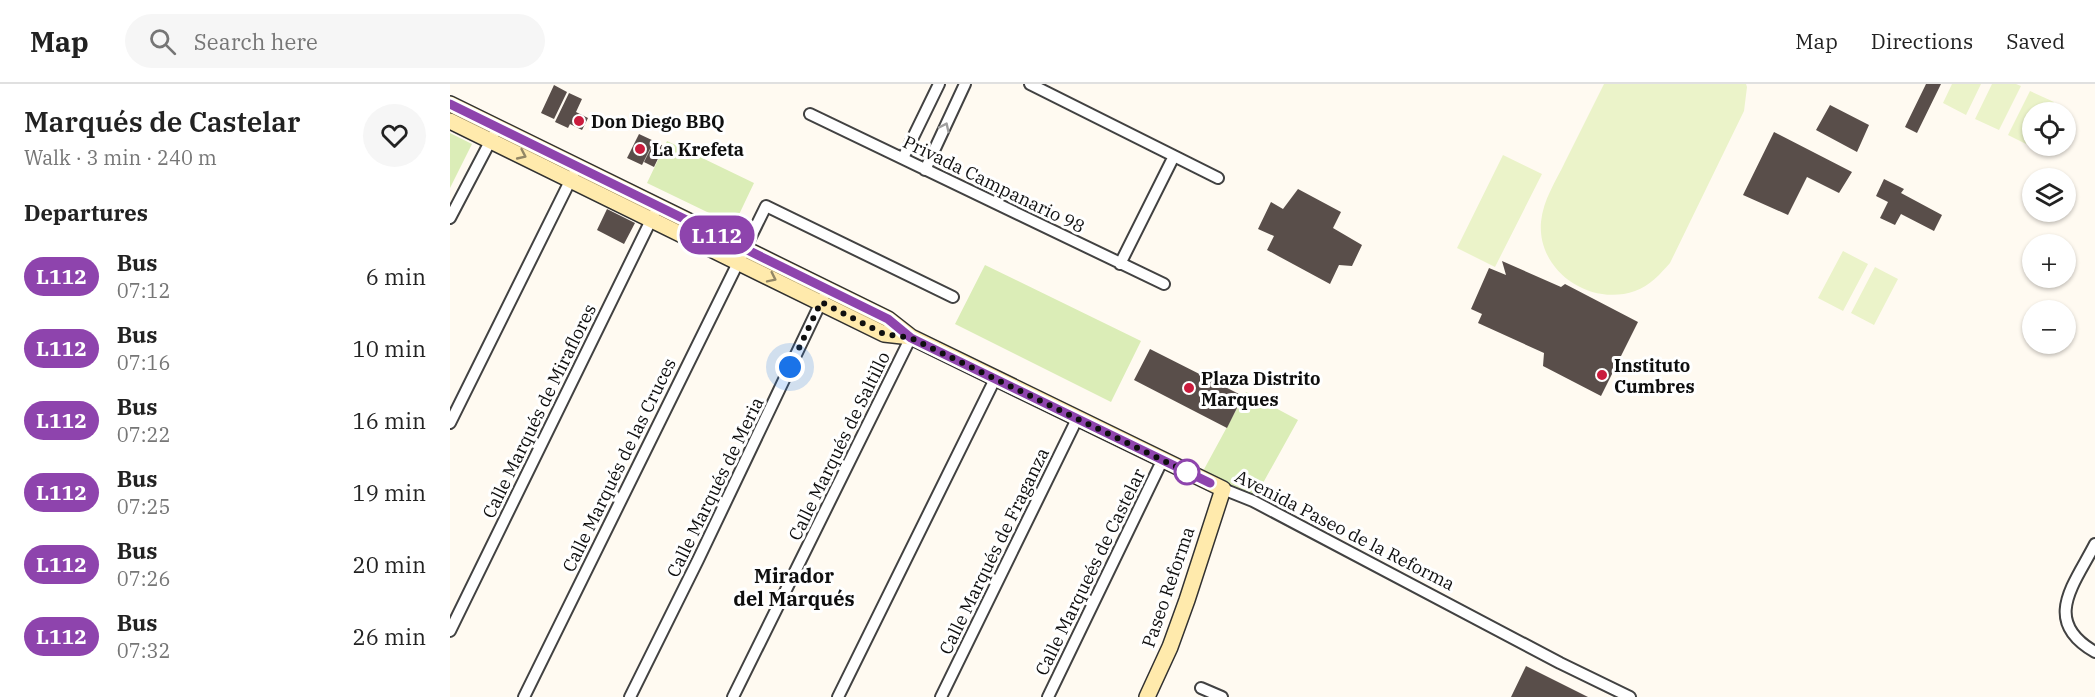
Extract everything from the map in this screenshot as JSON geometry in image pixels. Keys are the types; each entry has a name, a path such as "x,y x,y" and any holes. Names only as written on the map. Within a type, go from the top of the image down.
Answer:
{"street":[{"path":"903,158 939,84"},
{"path":"925,170 965,84"},
{"path":"1030,84 1218,178"},
{"name":"Avenida Paseo de la Reforma","path":"450,104 494,134 824,296 884,334 911,338 1162,461 1253,501 1560,663 1630,697"},
{"name":"Privada Campanario 98","path":"810,114 1164,284"},
{"name":"Avenida Paseo de la Reforma","path":"450,121 494,134"},
{"path":"450,218 494,134"},
{"path":"1120,264 1174,156"},
{"path":"450,423 574,172"},
{"name":"Calle Marqués de las Cruces","path":"524,697 766,206 953,297"},
{"name":"Calle Marqués de Miraflores","path":"450,631 654,213"},
{"name":"Calle Marqués de Meria","path":"630,697 824,296"},
{"name":"Calle Marqués de Saltillo","path":"733,697 911,338"},
{"path":"838,697 995,379"},
{"name":"Calle Marqués de Fraganza","path":"941,697 1077,420"},
{"name":"Calle Marqueés de Castelar","path":"1048,697 1162,461"},
{"name":"Paseo Reforma","path":"1147,697 1170,647 1223,489"},
{"path":"2095,544 2066,600 2065,614 2071,634 2082,645 2095,652"},
{"path":"1201,687 1220,697"}],"green space":[{"path":"1604,84 1746,84 1747,87 1744,111 1670,263 1645,286 1618,295 1601,294 1584,289 1570,281 1557,270 1542,240 1541,222 1547,198"},
{"path":"1952,84 1981,84 1966,115 1943,103"},
{"path":"1992,84 2021,86 1999,130 1975,119"},
{"path":"2030,91 2054,102 2024,102"},
{"path":"2022,107 2022,142 2008,135"},
{"path":"450,133 472,144 450,188"},
{"path":"667,141 754,183 734,225 647,183"},
{"path":"1503,155 1542,174 1495,267 1457,248"},
{"path":"1843,251 1868,264 1843,311 1818,298"},
{"path":"985,265 1141,341 1111,402 955,324"},
{"path":"1875,267 1898,279 1874,325 1851,313"},
{"path":"1246,392 1298,420 1253,501 1202,473"}],"building":[{"path":"1926,84 1941,84 1917,133 1905,127"},
{"path":"554,85 567,92 554,119 541,113"},
{"path":"569,93 582,99 576,112 588,118 582,130 570,124 568,128 555,122"},
{"path":"1830,105 1869,125 1857,152 1816,130"},
{"path":"1774,132 1852,172 1839,193 1807,177 1788,215 1743,195"},
{"name":"La Krefeta","path":"639,134 654,141 642,165 627,158"},
{"path":"654,142 664,146 654,167 644,162"},
{"path":"1884,179 1904,189 1901,193 1942,215 1934,231 1901,214 1895,225 1880,218 1888,202 1876,196"},
{"path":"1298,189 1341,212 1333,228 1362,245 1352,266 1339,265 1330,284 1267,250 1274,236 1258,229 1271,202 1283,209"},
{"path":"607,209 635,223 624,244 597,230"},
{"path":"1502,261 1561,287 1565,284 1638,322 1601,396 1543,366 1544,353 1478,323 1482,314 1471,309 1489,268 1506,275"},
{"name":"Plaza Distrito Marques","path":"1150,349 1243,396 1227,428 1134,380"},
{"path":"1526,666 1588,697 1511,697"}],"bus line":[{"name":"L112","path":"450,104 888,319 911,338 1210,483"}],"place":[{"name":"Don Diego BBQ","path":"579,121"},
{"name":"La Krefeta","path":"640,149"},
{"name":"Instituto Cumbres","path":"1602,375"},
{"name":"Plaza Distrito Marques","path":"1189,388"}],"district":[{"name":"Mirador del Marqués","path":"794,586"}],"route":[{"path":"790,367 821,302 884,334 911,338 1187,472"}]}
